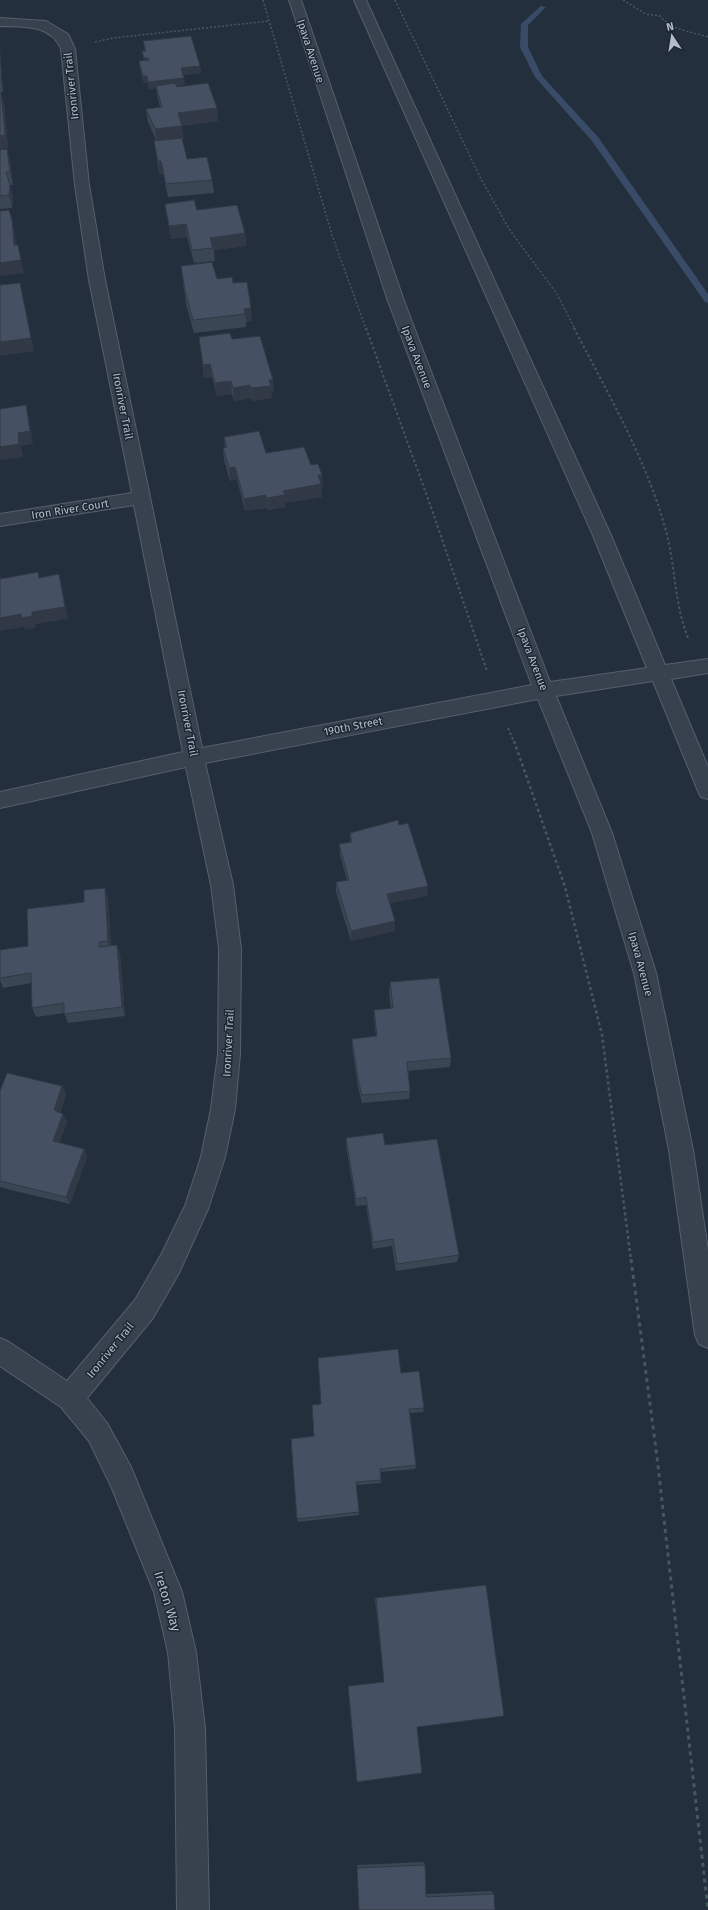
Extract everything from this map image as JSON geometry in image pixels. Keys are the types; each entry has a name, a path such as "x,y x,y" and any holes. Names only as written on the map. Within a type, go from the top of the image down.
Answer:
{"street":[{"name":"Ipava Avenue","path":"295,0 396,302 544,690 602,833 645,974 681,1150 708,1335"},
{"path":"360,0 601,533 708,791"},
{"name":"Ironriver Trail","path":"0,22 41,24 63,37 68,50 82,185 97,280 206,817 222,885 230,949 230,1054 223,1109 213,1157 196,1209 170,1264 144,1309 70,1398"},
{"name":"Iron River Court","path":"0,520 141,498"},
{"name":"190th Street","path":"0,800 194,757 496,698 704,667"},
{"name":"Ireton Way","path":"0,1351 70,1398 98,1432 121,1477 168,1592 182,1652 190,1730 193,1910"}],"path":[{"path":"263,0 332,235 475,633 496,698 518,753 565,887 602,1035 657,1457 708,1910"},
{"path":"395,0 480,177 510,229 557,294 646,470 665,526 682,624 704,667"},
{"path":"623,0 646,14 660,16 666,25 683,32 708,37"},
{"path":"68,50 113,38 269,21"}],"building":[{"path":"191,36 200,66 181,68 184,78 148,82 147,76 143,76 139,61 149,60 148,58 144,58 142,51 146,51 143,41"},
{"path":"175,83 177,87 208,83 217,108 178,113 182,126 155,129 146,109 162,107 156,86"},
{"path":"0,92 5,135 0,136"},
{"path":"182,138 187,159 207,157 212,180 166,184 161,161 158,161 154,141"},
{"path":"7,149 10,172 6,172 10,185 9,195 0,196 0,150"},
{"path":"194,200 197,210 237,205 245,233 210,238 213,248 192,250 186,224 169,226 165,204"},
{"path":"9,210 12,220 14,245 18,245 21,260 0,263 0,211"},
{"path":"212,262 217,279 232,277 233,283 247,282 251,308 244,309 245,314 193,320 185,291 181,266"},
{"path":"20,283 31,338 0,342 0,285"},
{"path":"230,333 232,339 260,336 273,380 269,380 271,386 251,388 250,385 233,388 231,381 215,383 210,364 203,365 199,337"},
{"path":"26,405 30,431 18,433 19,444 0,447 0,409"},
{"path":"259,431 266,453 304,447 311,465 318,464 322,475 318,475 321,484 283,491 285,495 267,498 266,495 244,499 235,467 229,468 223,448 227,447 224,437"},
{"path":"38,572 39,578 59,574 65,607 32,612 32,616 21,618 21,614 0,618 0,579"},
{"path":"398,820 399,825 408,823 428,886 387,894 395,921 351,931 336,882 349,880 339,844 352,842 350,833"},
{"path":"105,888 108,941 99,942 99,947 117,945 122,1007 64,1014 64,1003 32,1008 31,973 0,978 0,950 28,946 27,909 84,902 84,890"},
{"path":"439,978 451,1058 407,1062 410,1091 362,1095 352,1039 377,1036 374,1010 393,1008 390,982"},
{"path":"7,1073 62,1086 54,1110 63,1114 53,1141 84,1149 66,1197 0,1181 0,1091"},
{"path":"383,1133 385,1145 437,1139 459,1255 397,1264 393,1239 373,1242 366,1197 356,1199 346,1138"},
{"path":"398,1349 401,1373 419,1371 424,1408 409,1409 416,1465 380,1469 381,1480 356,1482 359,1512 297,1519 291,1439 314,1436 312,1405 321,1404 318,1358"},
{"path":"486,1585 504,1716 417,1727 422,1773 357,1782 348,1686 384,1682 376,1598"},
{"path":"425,1865 426,1897 494,1894 495,1910 359,1910 357,1868"}],"waterway":[{"path":"543,7 525,24 524,47 539,77 595,139 708,300"}]}
